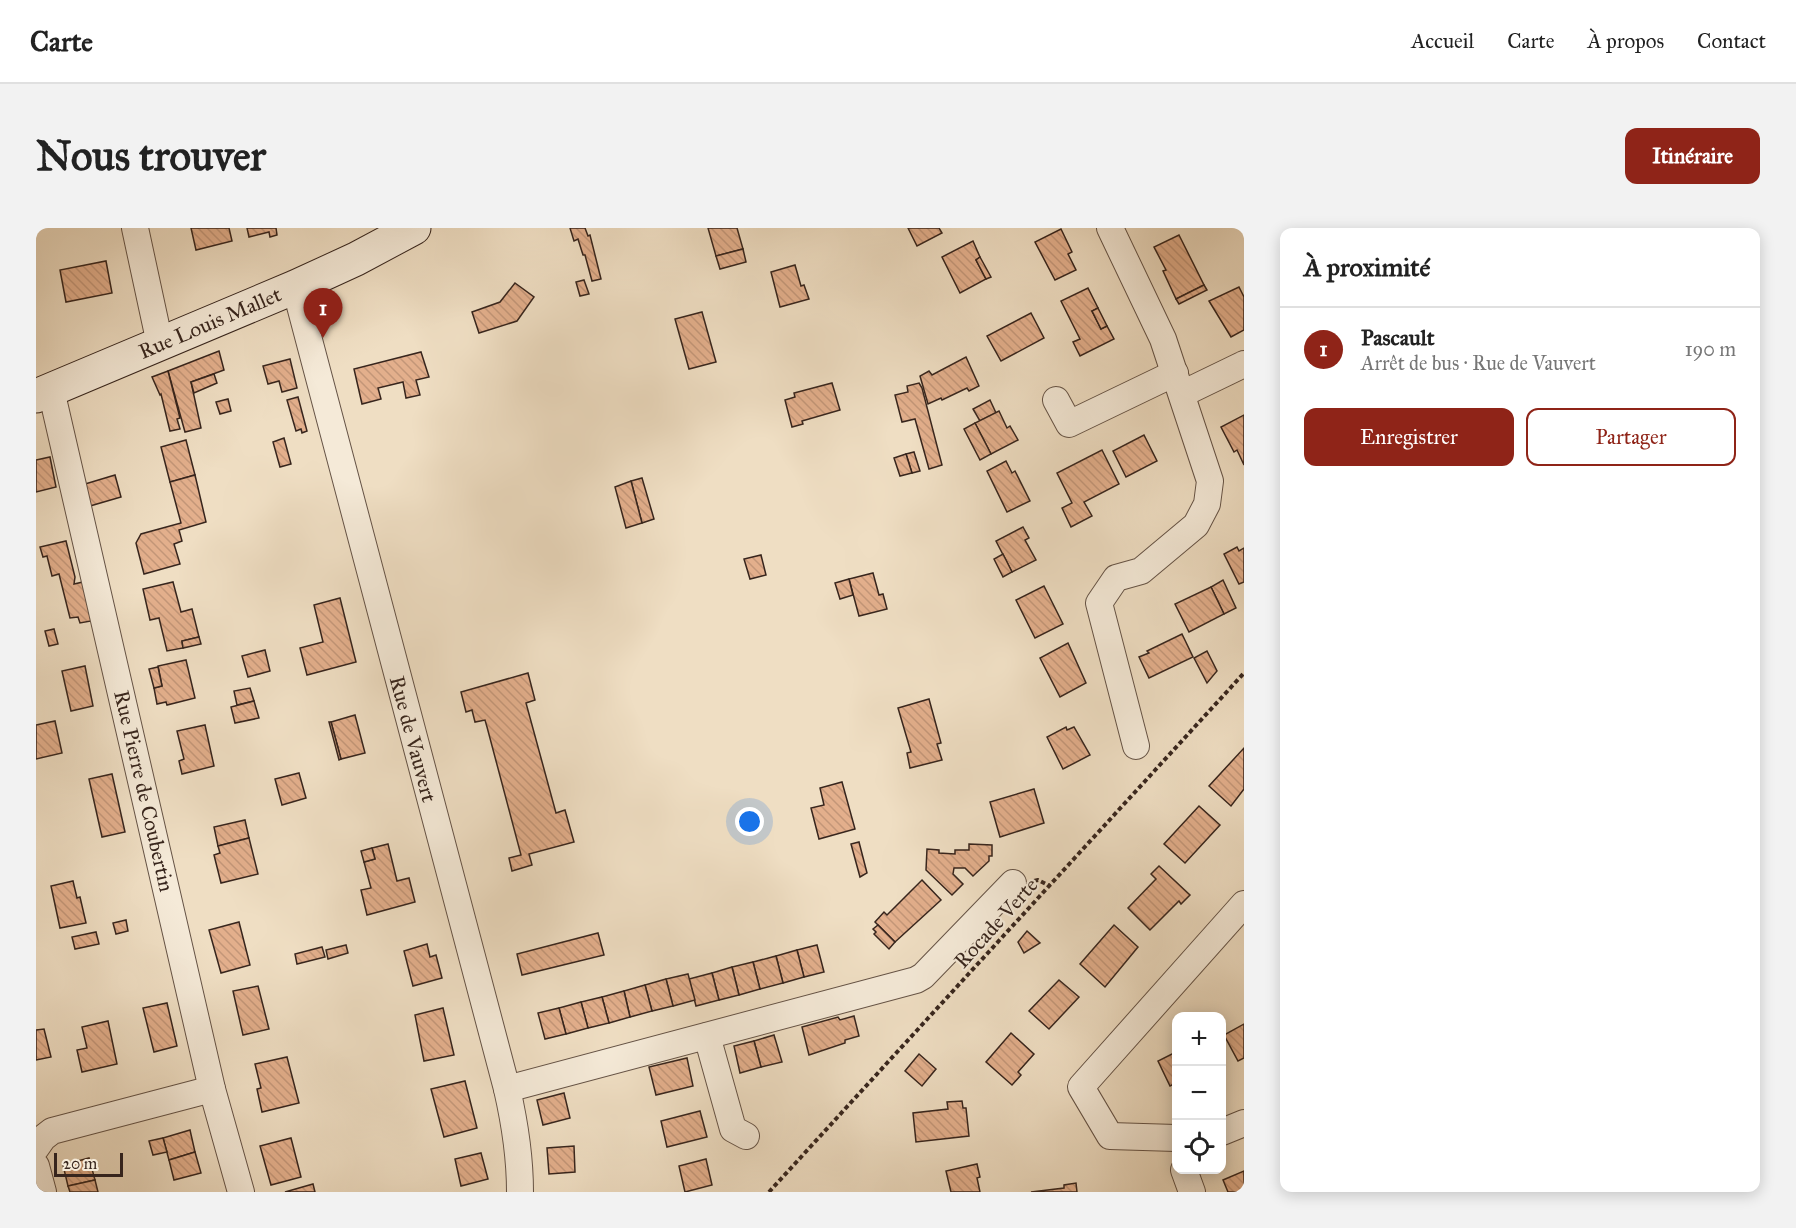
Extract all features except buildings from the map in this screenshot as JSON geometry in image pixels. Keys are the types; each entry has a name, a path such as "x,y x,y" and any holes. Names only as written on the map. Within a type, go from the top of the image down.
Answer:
{"main road":[{"name":"Rue Louis Mallet","path":"43,393 295,287 414,228"}],"street":[{"path":"135,228 160,344"},
{"path":"1110,228 1156,322 1209,476 1210,490 1206,509 1196,525 1141,571 1116,578 1099,603 1136,746"},
{"name":"Rue de Vauvert","path":"295,287 396,678 507,1089 519,1153 520,1192"},
{"path":"1056,400 1069,424 1178,384 1244,364"},
{"name":"Rue Pierre de Coubertin","path":"43,393 212,1089 241,1192"},
{"path":"507,1089 916,980 923,976 1013,883"},
{"path":"1172,1141 1110,1136 1081,1087 1244,904"},
{"path":"707,1036 733,1129 746,1136"},
{"path":"36,1148 44,1136 52,1131 212,1089"},
{"path":"1226,1130 1244,1123"},
{"path":"36,1166 43,1192"},
{"path":"1185,1174 1192,1192"}],"path":[{"name":"Rocade Verte","path":"769,1192 1244,673"}],"place":[{"name":"Pascault","path":"323,338"}]}
